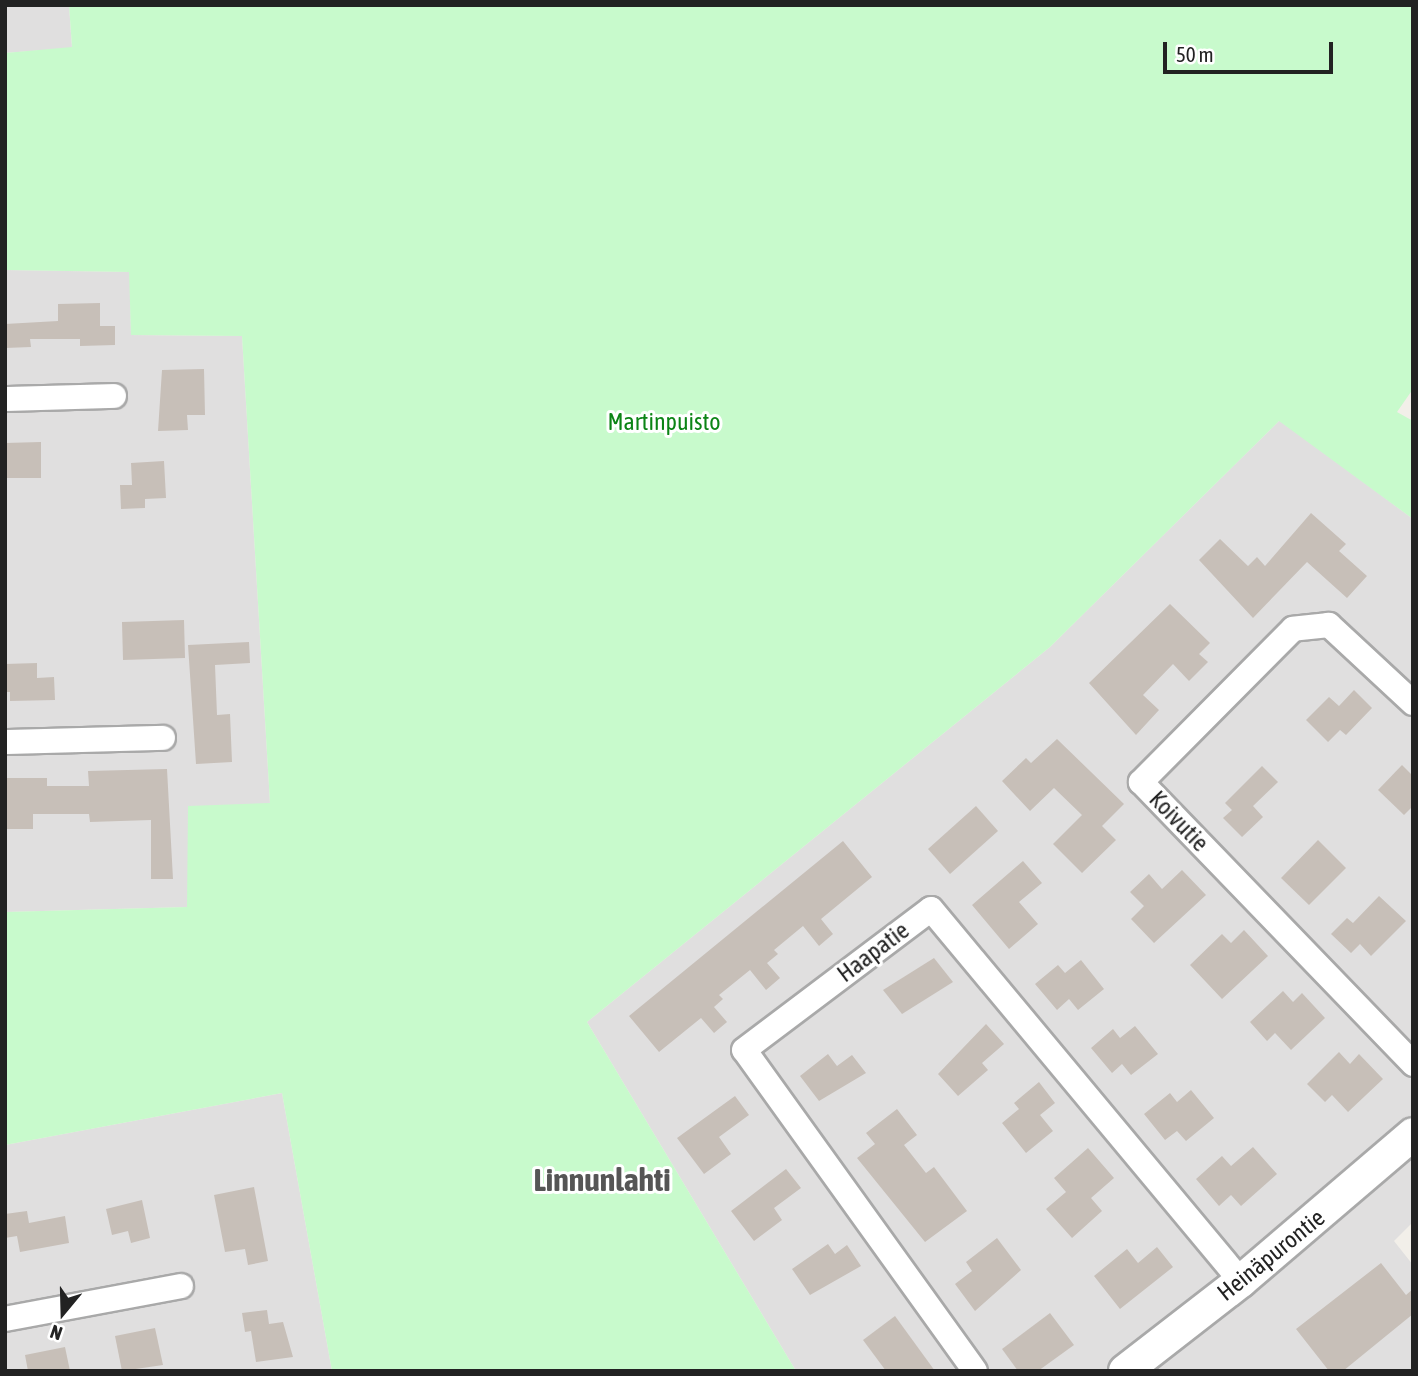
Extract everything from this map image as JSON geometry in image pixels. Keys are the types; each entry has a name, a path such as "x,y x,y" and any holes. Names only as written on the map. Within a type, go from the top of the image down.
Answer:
{"street":[{"path":"5,399 114,396"},
{"name":"Koivutie","path":"1413,703 1329,625 1293,629 1141,782 1413,1064"},
{"path":"5,742 163,738"},
{"name":"Haapatie","path":"975,1371 744,1050 930,909 1241,1281"},
{"name":"Heinäpurontie","path":"1125,1371 1241,1281 1413,1134"},
{"path":"5,1319 181,1286"}],"shaded area":[{"path":"5,5 69,5 72,48 5,53"},
{"path":"5,270 130,272 131,335 242,336 270,803 188,907 5,912"},
{"path":"1280,420 1413,519 1413,1222 1394,1241 1413,1265 1413,1371 796,1371 587,1022 1050,647"},
{"path":"282,1093 332,1371 5,1371 5,1145"}],"green space":[{"name":"Martinpuisto","path":"69,5 1413,5 1413,389 1397,412 1413,421 1413,519 1279,421 1050,647 587,1022 796,1371 332,1371 282,1093 5,1145 5,912 187,907 188,806 270,803 242,336 131,335 129,272 5,270 5,53 72,47"}],"building":[{"path":"100,303 100,326 115,326 115,345 80,346 80,339 30,339 31,347 5,348 5,324 58,321 58,304"},
{"path":"204,369 205,415 187,415 188,430 158,431 162,370"},
{"path":"41,442 41,478 5,478 5,443"},
{"path":"164,461 166,498 145,499 145,508 121,509 120,485 132,485 131,463"},
{"path":"1311,513 1346,544 1339,551 1367,576 1347,598 1307,562 1253,618 1199,560 1220,539 1248,566 1257,557 1265,566"},
{"path":"1170,604 1210,643 1199,654 1208,662 1189,681 1173,664 1143,695 1159,710 1136,735 1089,683"},
{"path":"184,620 185,658 123,660 122,622"},
{"path":"249,642 250,663 215,665 217,715 230,714 232,762 196,764 188,645"},
{"path":"37,663 37,678 54,677 55,700 10,701 10,692 5,692 5,664"},
{"path":"1354,690 1372,708 1346,735 1340,730 1328,742 1306,720 1329,697 1339,706"},
{"path":"1057,739 1124,804 1102,826 1116,840 1082,873 1053,844 1082,815 1054,788 1030,811 1002,781 1026,758 1031,763"},
{"path":"1402,765 1413,776 1413,806 1404,815 1378,790"},
{"path":"1262,766 1278,782 1253,806 1263,817 1242,837 1223,818 1232,810 1225,803"},
{"path":"167,769 173,879 151,879 151,820 90,822 89,814 33,814 33,829 5,829 5,778 47,778 47,786 89,786 88,771"},
{"path":"976,806 998,831 950,874 928,849"},
{"path":"1318,840 1346,868 1309,905 1281,878"},
{"path":"843,841 872,877 821,919 833,934 819,946 803,926 774,950 778,954 767,963 780,978 766,990 750,970 719,995 723,999 714,1007 727,1022 714,1033 701,1018 659,1052 629,1016"},
{"path":"1023,861 1042,883 1019,902 1038,924 1009,949 972,905"},
{"path":"1182,870 1206,895 1154,943 1131,919 1144,906 1130,892 1149,874 1162,889"},
{"path":"1379,896 1406,921 1371,956 1360,944 1351,953 1331,934 1347,918 1353,923"},
{"path":"1244,930 1268,956 1222,999 1190,965 1222,934 1231,943"},
{"path":"934,958 953,982 902,1014 883,990"},
{"path":"1081,960 1104,989 1078,1010 1069,999 1057,1010 1035,984 1058,965 1065,973"},
{"path":"1283,991 1293,1002 1302,993 1325,1018 1291,1050 1275,1033 1267,1041 1250,1022"},
{"path":"986,1024 1004,1044 982,1063 988,1070 958,1096 938,1074"},
{"path":"1135,1026 1158,1054 1131,1075 1122,1064 1112,1073 1091,1048 1113,1029 1120,1038"},
{"path":"1339,1052 1350,1064 1359,1054 1383,1079 1348,1112 1332,1095 1325,1102 1307,1084"},
{"path":"828,1054 837,1066 852,1055 866,1073 819,1101 800,1076"},
{"path":"1039,1082 1055,1103 1040,1115 1053,1131 1026,1153 1002,1123 1019,1109 1014,1103"},
{"path":"1191,1090 1214,1118 1186,1141 1177,1131 1165,1140 1144,1114 1170,1093 1177,1102"},
{"path":"735,1096 749,1115 719,1137 731,1154 704,1174 677,1138"},
{"path":"897,1109 917,1135 904,1145 926,1173 934,1167 967,1211 925,1242 857,1158 875,1144 866,1133"},
{"path":"1253,1147 1277,1174 1241,1206 1231,1195 1219,1206 1196,1179 1222,1156 1231,1166"},
{"path":"1088,1148 1114,1178 1091,1198 1102,1211 1072,1238 1046,1209 1066,1192 1054,1178"},
{"path":"786,1169 801,1188 774,1208 782,1220 754,1241 731,1211"},
{"path":"254,1187 268,1261 248,1265 245,1249 225,1252 214,1195"},
{"path":"142,1200 150,1238 131,1243 128,1231 112,1235 106,1209"},
{"path":"27,1211 29,1223 65,1216 69,1243 20,1252 17,1236 5,1238 5,1214"},
{"path":"997,1238 1021,1270 975,1311 955,1284 972,1271 966,1262"},
{"path":"828,1244 835,1254 847,1245 861,1266 810,1295 792,1269"},
{"path":"1157,1247 1173,1267 1120,1309 1094,1276 1127,1249 1138,1263"},
{"path":"1381,1263 1406,1295 1413,1289 1413,1314 1343,1371 1329,1371 1296,1329"},
{"path":"267,1310 269,1324 283,1322 293,1357 256,1362 251,1331 245,1332 242,1313"},
{"path":"1050,1313 1074,1345 1038,1371 1018,1371 1002,1349"},
{"path":"895,1316 935,1371 886,1371 863,1340"},
{"path":"155,1328 163,1365 122,1371 115,1336"},
{"path":"65,1347 70,1371 28,1371 25,1355"}],"district":[{"name":"Linnunlahti","path":"602,1180"}]}
